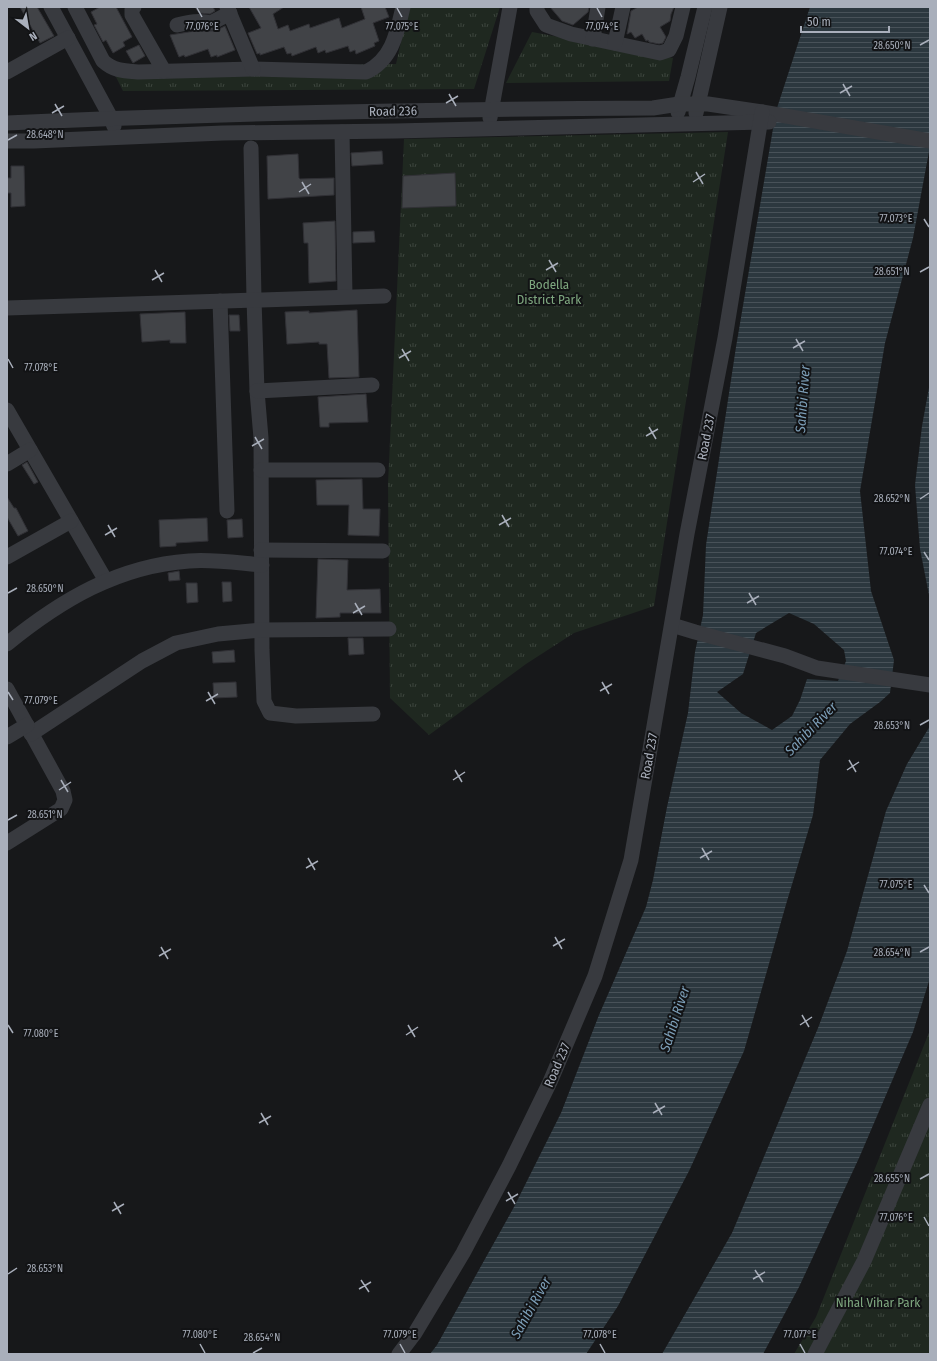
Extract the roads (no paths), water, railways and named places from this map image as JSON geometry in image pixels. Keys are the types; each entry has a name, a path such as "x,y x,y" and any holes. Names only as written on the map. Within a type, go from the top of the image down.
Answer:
{"street":[{"path":"51,7 111,118 118,138"},
{"path":"75,7 103,61 109,67 120,71 253,69 366,72 375,68 384,60 395,39 403,7"},
{"path":"134,7 132,9 132,16 164,71"},
{"path":"487,129 510,7"},
{"path":"538,7 537,11 546,25 571,34 660,53 669,50 676,36 683,7"},
{"path":"594,39 598,7"},
{"path":"615,43 624,7"},
{"path":"675,125 705,7"},
{"path":"694,123 720,7"},
{"path":"177,25 201,21 211,23 229,10 253,69"},
{"path":"7,72 68,38"},
{"path":"90,78 109,67"},
{"name":"Road 236","path":"7,123 111,118 492,108 653,108 698,103 765,117"},
{"path":"765,117 930,150"},
{"path":"7,141 223,133 675,125 765,117 930,141"},
{"name":"Road 237","path":"399,1354 415,1333 463,1253 509,1166 550,1082 595,976 631,860 687,534 725,338 765,117"},
{"path":"342,132 345,296"},
{"path":"251,148 257,390 261,438 261,630 264,701 270,713 296,716 372,714"},
{"path":"7,308 345,296 384,296"},
{"path":"220,301 227,511"},
{"path":"257,390 372,385"},
{"path":"7,410 106,581"},
{"path":"7,464 30,450"},
{"path":"261,470 378,470"},
{"path":"7,557 71,521"},
{"path":"7,644 30,625 80,594 118,576 164,564 190,561 218,561 261,557 383,551"},
{"path":"672,625 785,656 817,668 930,685"},
{"path":"7,737 29,730 142,661 176,643 218,634 261,630 389,629"},
{"path":"7,689 63,791 65,800 61,809 7,843"},
{"path":"815,1354 864,1261 930,1105"}],"water":[{"name":"Sahibi River","path":"810,7 930,7 930,146 913,238 885,343 860,491 871,591 894,660 890,693 850,724 820,760 813,815 744,1051 689,1171 618,1306 586,1354 430,1354 437,1345 514,1207 561,1113 599,1015 646,907 688,713 695,652 703,615 706,545 736,347 776,111","holes":["789,613 814,624 844,650 846,661 838,681 807,679 800,700 792,716 772,730 741,713 717,692 743,674 756,633"]},
{"path":"930,382 930,600 920,549 915,485 922,426"},
{"path":"930,726 930,978 913,1032 859,1158 799,1287 763,1354 662,1354 732,1233 818,1028 847,951 886,811 907,764"}],"park label":[{"name":"Bodella District Park","path":"549,292"},
{"name":"Nihal Vihar Park","path":"878,1302"}]}
